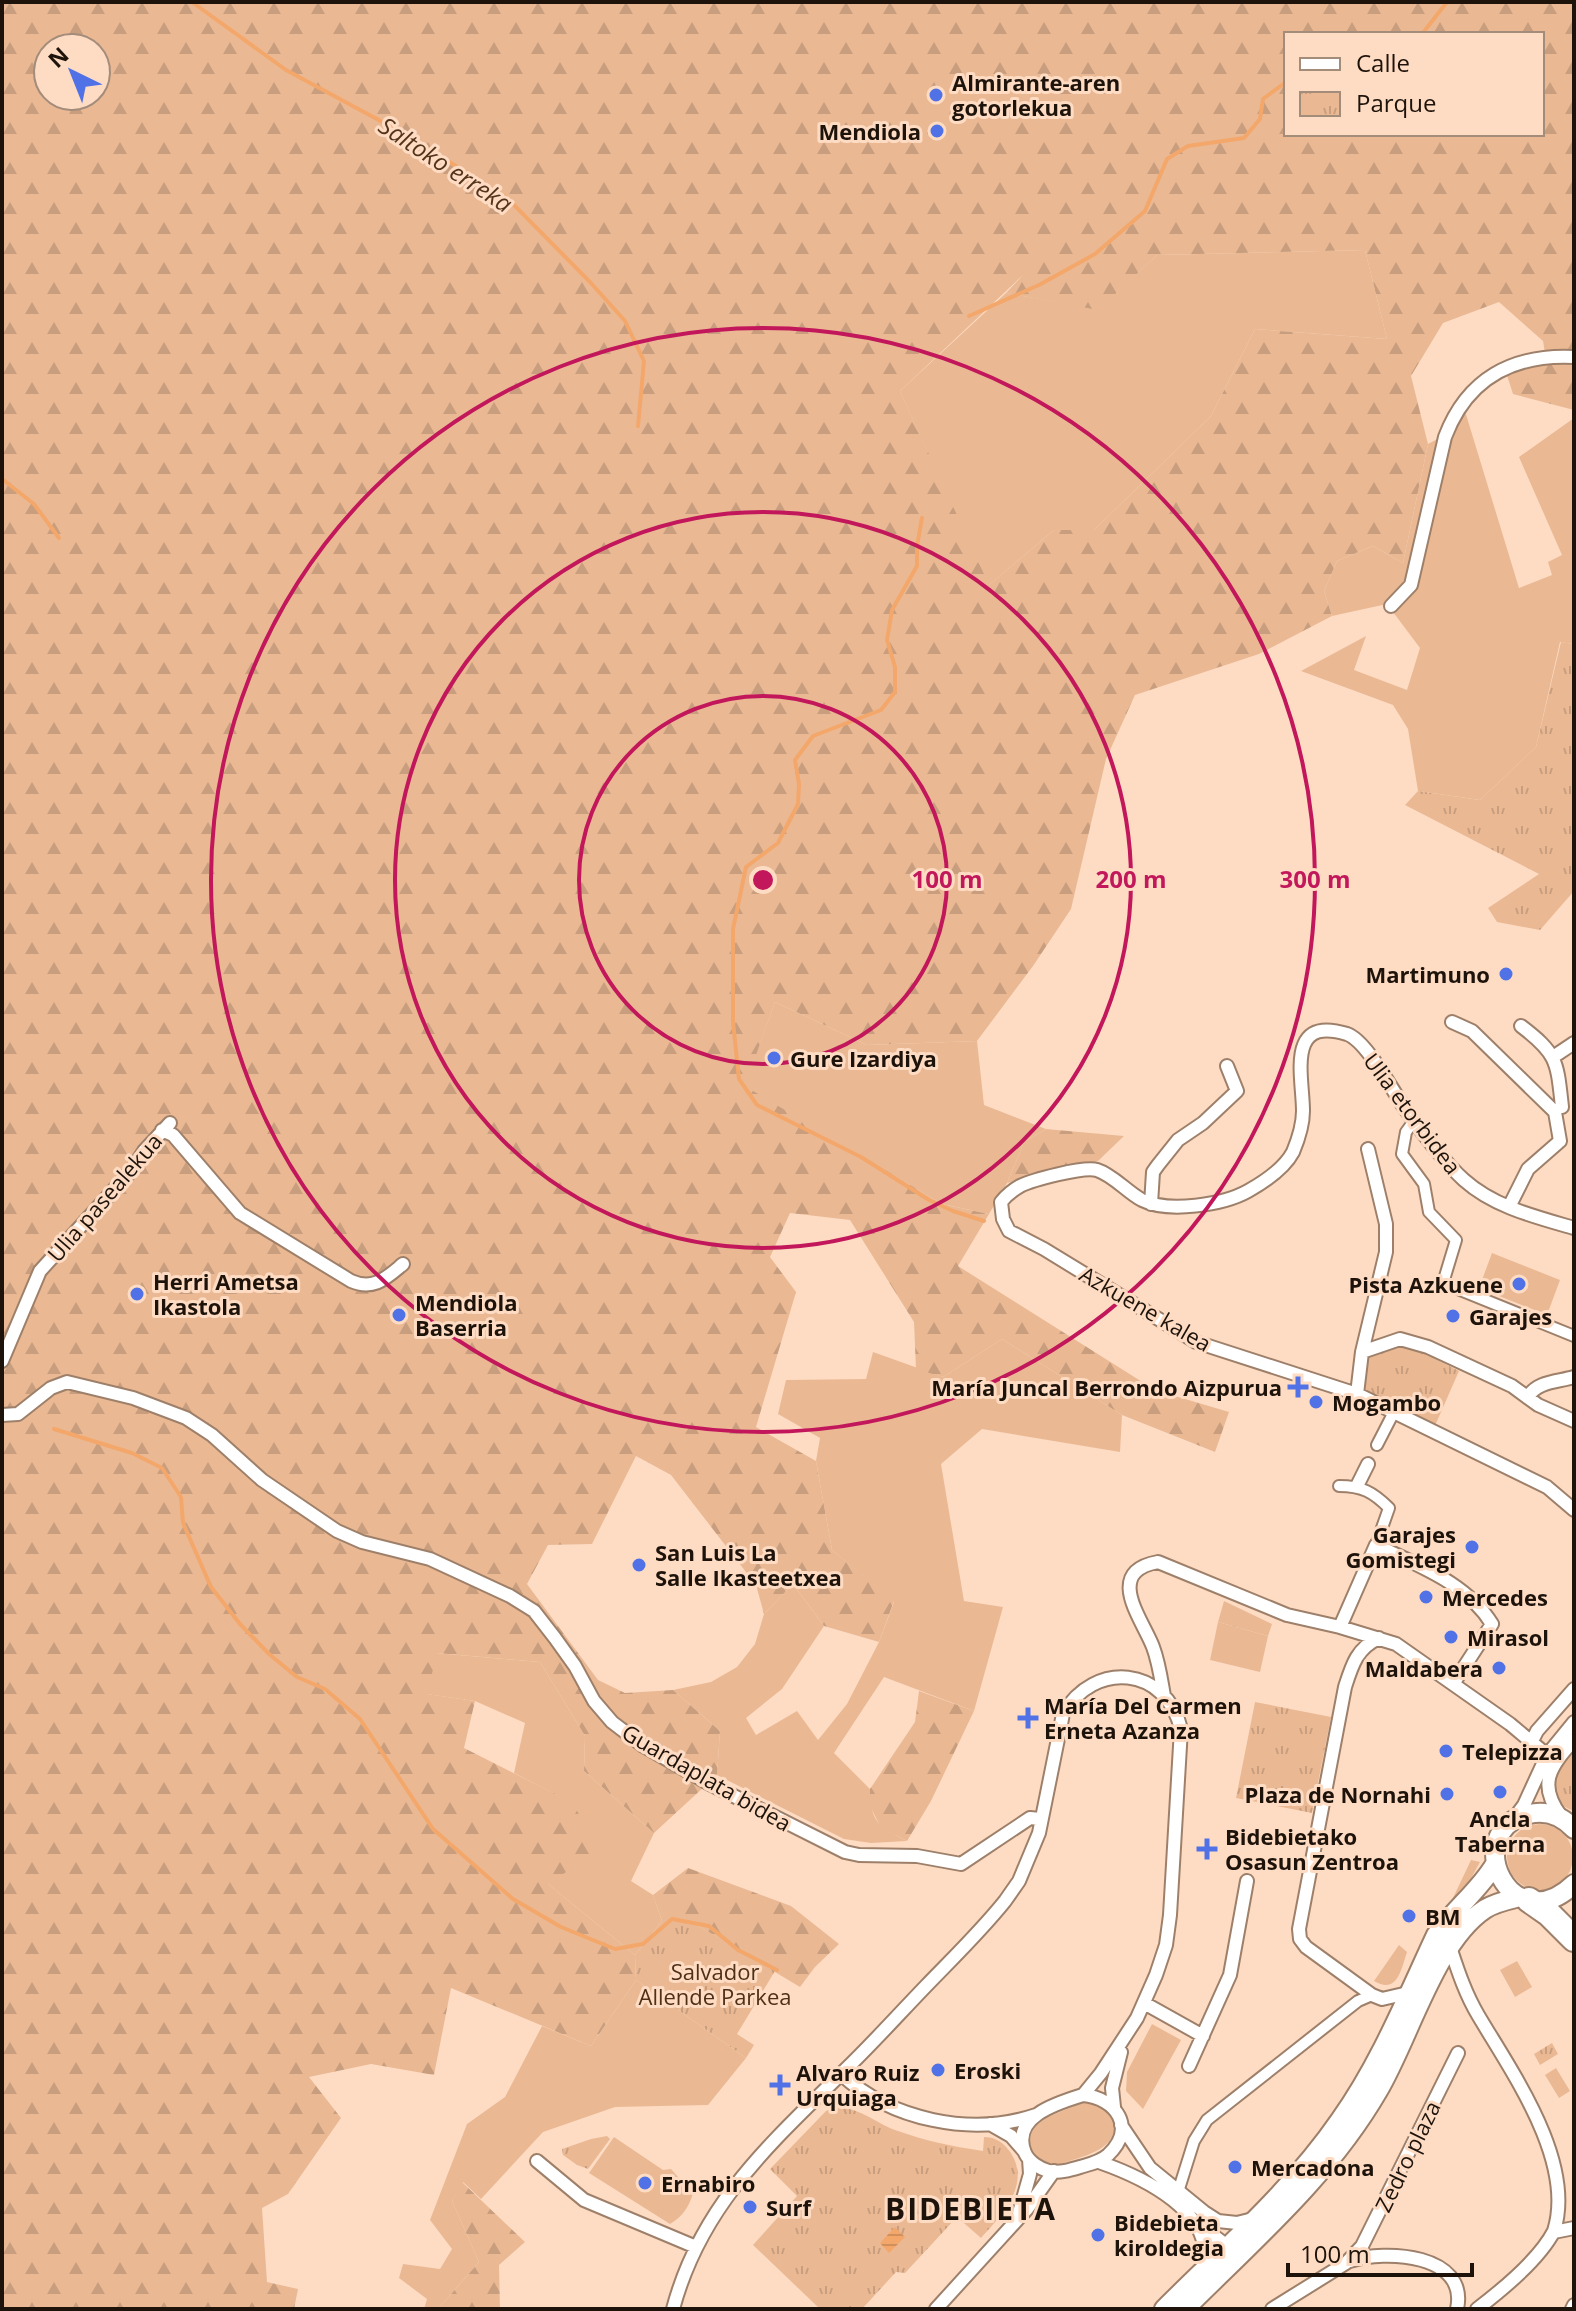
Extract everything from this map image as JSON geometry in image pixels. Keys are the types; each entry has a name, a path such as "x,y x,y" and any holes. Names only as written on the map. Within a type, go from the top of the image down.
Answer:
{"highway":[{"path":"1524,1898 1549,1914 1574,1939"}],"main road":[{"path":"1164,2309 1300,2172 1342,2118 1373,2066 1436,1935 1450,1916 1478,1889 1495,1864 1497,1842 1511,1822 1536,1812 1550,1813 1568,1824"},
{"path":"1495,1864 1506,1886 1524,1898"},
{"path":"1185,2309 1326,2167 1350,2135 1379,2090 1450,1947 1468,1924 1487,1908 1524,1898 1554,1899 1574,1884"}],"street":[{"path":"1391,606 1411,585 1445,437 1452,419 1491,374 1540,360 1574,357"},
{"path":"1452,1022 1472,1031 1558,1110"},
{"path":"1521,1026 1549,1048 1553,1057 1560,1141"},
{"name":"Ulia etorbidea","path":"1151,1204 1164,1207 1226,1202 1275,1173 1292,1154 1298,1137 1303,1112 1298,1070 1300,1052 1316,1034 1332,1030 1352,1036 1363,1046 1414,1121 1464,1180 1509,1207 1574,1228"},
{"path":"1553,1057 1574,1043"},
{"path":"1151,1204 1153,1172 1158,1165 1178,1140 1203,1123 1237,1091 1227,1066"},
{"path":"1558,1110 1574,1101"},
{"path":"1414,1121 1406,1132 1402,1154 1424,1184 1429,1212 1456,1240 1443,1283 1574,1336"},
{"name":"Ulia pasealekua","path":"2,1361 40,1271 131,1171 166,1126 240,1213 351,1281 361,1285 376,1284 403,1264"},
{"path":"1509,1207 1528,1169 1560,1141 1574,1142"},
{"path":"1357,1394 1362,1352 1388,1263 1386,1224 1368,1149"},
{"name":"Azkuene kalea","path":"1151,1204 1097,1170 1083,1170 1019,1186 1001,1202 1003,1219 1009,1231 1196,1342 1357,1394 1547,1487 1574,1510"},
{"path":"1362,1352 1400,1339 1428,1347 1512,1386 1538,1405 1574,1421"},
{"path":"1528,1397 1533,1389 1541,1385 1574,1377"},
{"name":"Guardaplata bidea","path":"2,1415 18,1414 51,1388 67,1382 133,1398 186,1418 212,1435 262,1480 337,1531 362,1542 430,1559 510,1596 534,1611 575,1666 594,1701 612,1722 642,1745 708,1783 845,1852 917,1856 961,1864 1030,1818 1040,1819"},
{"path":"1377,1445 1394,1412"},
{"path":"1357,1486 1368,1464"},
{"path":"1339,1486 1357,1486 1374,1494 1389,1508 1340,1627"},
{"path":"1376,1545 1458,1587 1482,1608 1492,1624 1453,1684"},
{"path":"841,2074 855,2087 912,2117 990,2124 1036,2115 1083,2095 1127,2035 1159,1967 1170,1925 1181,1745 1179,1720 1164,1696 1152,1644 1133,1609 1129,1593 1132,1580 1140,1569 1149,1564 1158,1562 1170,1565 1236,1596 1287,1615 1379,1638 1412,1653 1547,1755"},
{"path":"1379,1638 1361,1649 1345,1687 1299,1929 1300,1939 1306,1947 1372,1995 1382,1999 1408,1993"},
{"path":"673,2309 696,2247 725,2197 745,2171 1005,1901 1030,1858 1039,1833 1063,1714 1078,1692 1099,1680 1123,1677 1145,1683 1164,1696"},
{"path":"1532,1741 1574,1689"},
{"path":"1511,1822 1524,1805 1547,1755 1574,1722"},
{"path":"1568,1824 1550,1801 1547,1788 1548,1776 1556,1761 1574,1740"},
{"path":"1189,2066 1230,1975 1247,1881"},
{"path":"1450,1947 1464,1989 1546,2125 1569,2187"},
{"path":"1178,2192 1194,2141 1207,2120 1358,2001 1372,1995"},
{"path":"1144,2003 1203,2036"},
{"path":"1127,2035 1114,2076 1114,2107 1121,2125 1143,2159 1226,2231 1229,2245 1227,2269"},
{"name":"Zedro plaza","path":"1272,2309 1346,2263 1366,2239 1458,2053"},
{"path":"1083,2095 1101,2099 1114,2107"},
{"path":"1017,2219 1030,2174 1022,2141 1024,2130 1036,2115"},
{"path":"990,2124 1011,2136 1044,2169 1054,2171 1099,2162 1115,2147 1121,2125"},
{"path":"537,2161 584,2200 696,2247"},
{"path":"1099,2162 1147,2181 1229,2245 1253,2243"},
{"path":"1477,2309 1522,2269 1554,2232 1563,2197 1559,2163"},
{"path":"936,2309 1035,2200 1054,2171"},
{"path":"1218,2221 1237,2223 1256,2218"},
{"path":"1195,2221 1205,2245 1202,2271"},
{"path":"1554,2232 1574,2228"},
{"path":"1366,2239 1369,2249 1377,2255"},
{"path":"1346,2263 1377,2255 1413,2257 1442,2268 1457,2289 1457,2309"}],"green space":[{"path":"2,2 1574,2 1574,410 1513,394 1503,363 1545,353 1543,341 1499,302 1443,323 1411,376 1428,444 1403,563 1373,546 1337,561 1324,591 1332,616 1259,654 1135,695 1106,759 1071,909 977,1041 867,1045 775,1002 745,1086 942,1204 989,1214 958,1266 1155,1390 1229,1412 1215,1452 1122,1415 1002,1339 943,1377 916,1369 914,1322 850,1220 790,1213 770,1257 796,1292 756,1427 816,1461 832,1550 894,1601 879,1642 824,1626 793,1584 764,1614 756,1585 671,1475 636,1456 592,1544 548,1545 527,1584 598,1680 625,1693 673,1690 720,1731 717,1775 654,1833 584,1771 585,1736 540,1662 437,1653 427,1694 475,1701 464,1748 573,1803 598,1851 548,1884 635,1955 636,1980 591,2046 451,1988 434,2075 371,2064 309,2077 341,2118 288,2194 262,2208 267,2282 298,2289 294,2309 2,2309","holes":["1365,250 1387,339 1255,329 1211,416 1094,530 1054,530 989,585 900,391 1023,275 1006,293 1098,310 1157,255"]},
{"path":"1365,250 1387,339 1255,329 1211,416 1094,530 1054,530 988,586 900,391 1006,293 1098,309 1157,255"},
{"path":"1461,398 1519,588 1552,575 1548,562 1562,555 1519,457 1574,418 1574,644 1560,642 1536,747 1480,800 1418,791 1408,729 1393,705 1301,671 1366,636 1354,670 1407,690 1420,648 1387,604 1332,616 1324,591 1337,561 1373,546 1403,563 1428,444 1441,437"},
{"path":"1561,642 1574,644 1574,891 1540,930 1497,922 1488,908 1539,874 1405,805 1418,791 1480,800 1536,747"},
{"path":"775,1002 867,1045 977,1041 984,1105 1046,1129 1024,1142 1007,1183 989,1214 942,1204 744,1087"},
{"path":"1046,1129 1124,1136 1098,1161 1007,1183 1024,1142"},
{"path":"1492,1253 1560,1280 1547,1315 1479,1288"},
{"path":"1002,1339 1122,1415 1120,1452 982,1429 941,1464 964,1601 1003,1607 974,1711 884,1677 834,1753 870,1789 872,1809 878,1822 907,1841 871,1843 844,1839 717,1775 720,1731 673,1690 711,1682 737,1667 755,1644 764,1614 793,1584 824,1626 782,1689 746,1718 756,1735 797,1711 818,1740 847,1704 879,1642 894,1602 832,1550 816,1461 820,1438 778,1414 786,1380 866,1379 873,1352 943,1377"},
{"path":"1398,1344 1418,1350 1459,1371 1434,1428 1361,1393 1365,1354"},
{"path":"1224,1601 1272,1624 1268,1636 1218,1622"},
{"path":"1218,1622 1268,1636 1260,1672 1210,1660"},
{"path":"436,1653 540,1662 585,1736 584,1771 654,1833 631,1881 653,1895 662,1921 635,1955 548,1884 572,1803 514,1773 525,1723 475,1701 426,1694"},
{"path":"919,1691 974,1711 931,1801 907,1841 881,1828 870,1806 870,1789 915,1722"},
{"path":"1255,1702 1331,1717 1312,1813 1236,1798"},
{"path":"1574,1746 1574,1811 1562,1805 1552,1790 1561,1763"},
{"path":"1533,1824 1547,1824 1559,1829 1568,1838 1573,1857 1571,1870 1564,1881 1547,1890 1533,1890 1521,1885 1512,1876 1507,1864 1507,1850 1512,1838 1521,1829"},
{"path":"1471,1860 1480,1862 1469,1882 1452,1900"},
{"path":"688,1868 791,1906 839,1944 800,1987 690,1921 662,1921 653,1895"},
{"name":"Salvador Allende Parkea","path":"662,1921 690,1921 775,1971 737,2034 754,2045 746,2058 636,1980 635,1955"},
{"path":"1399,1945 1407,1952 1397,1978 1388,1985 1374,1981"},
{"path":"1517,1961 1532,1987 1515,1997 1500,1970"},
{"path":"636,1980 746,2058 708,2105 615,2107 543,2132 481,2199 463,2182 452,2201 479,2262 438,2309 424,2309 427,2299 399,2278 403,2264 440,2269 452,2249 430,2220 467,2124 505,2097 542,2026 591,2046"},
{"path":"1152,2024 1181,2040 1143,2109 1126,2091 1127,2072"},
{"path":"1552,2043 1558,2054 1540,2065 1534,2054"},
{"path":"1556,2068 1570,2091 1559,2098 1545,2075"},
{"path":"1086,2101 1110,2113 1114,2126 1110,2140 1091,2154 1060,2164 1051,2165 1037,2160 1030,2148 1030,2135 1036,2122"},
{"path":"835,2107 852,2109 895,2130 949,2145 983,2151 984,2137 992,2138 1011,2153 1018,2177 1005,2209 981,2238 957,2217 905,2273 896,2272 862,2309 820,2309 753,2245 797,2196 770,2169 826,2111"},
{"path":"607,2136 610,2139 588,2169 563,2155 562,2149"},
{"name":"Ernabiro","path":"614,2137 663,2170 671,2169 693,2194 675,2221 670,2224 589,2173"},
{"path":"462,2182 525,2242 499,2265 500,2309 438,2309 479,2262 452,2201"}],"shaded area":[{"path":"895,2227 905,2237 889,2253 880,2243"}],"waterway":[{"name":"Saltoko erreka","path":"192,2 286,70 401,132 507,198 625,321 644,361 638,426"},
{"path":"1424,32 1447,2"},
{"path":"969,316 1039,285 1095,254 1145,211 1167,159 1188,146 1244,138 1260,119 1263,99 1284,83"},
{"path":"2,479 34,504 59,538"},
{"path":"922,518 917,566 892,610 887,640 895,667 895,692 881,710 813,736 795,760 798,804 778,843 746,867 733,929 733,1022 739,1079 757,1105 861,1157 929,1200 984,1221"},
{"path":"54,1429 132,1453 162,1468 181,1497 183,1523 211,1587 240,1624 297,1677 325,1689 360,1719 433,1829 513,1899 561,1927 615,1949 643,1944 672,1919 709,1926 738,1950 777,1970"}],"place":[{"name":"Almirante-aren gotorlekua","path":"936,95"},
{"name":"Mendiola","path":"937,131"},
{"name":"Martimuno","path":"1506,974"},
{"name":"Gure Izardiya","path":"774,1058"},
{"name":"Pista Azkuene","path":"1519,1284"},
{"name":"Herri Ametsa Ikastola","path":"137,1294"},
{"name":"Mendiola Baserria","path":"399,1315"},
{"name":"Garajes","path":"1453,1316"},
{"name":"María Juncal Berrondo Aizpurua","path":"1298,1387"},
{"name":"Mogambo","path":"1316,1402"},
{"name":"Garajes Gomistegi","path":"1472,1547"},
{"name":"San Luis La Salle Ikasteetxea","path":"639,1565"},
{"name":"Mercedes","path":"1426,1597"},
{"name":"Mirasol","path":"1451,1637"},
{"name":"Maldabera","path":"1499,1668"},
{"name":"María Del Carmen Erneta Azanza","path":"1028,1718"},
{"name":"Telepizza","path":"1446,1751"},
{"name":"Ancla Taberna","path":"1500,1792"},
{"name":"Plaza de Nornahi","path":"1447,1794"},
{"name":"Bidebietako Osasun Zentroa","path":"1207,1849"},
{"name":"BM","path":"1409,1916"},
{"name":"Eroski","path":"938,2070"},
{"name":"Alvaro Ruiz Urquiaga","path":"780,2085"},
{"name":"Mercadona","path":"1235,2167"},
{"name":"Ernabiro","path":"645,2183"},
{"name":"Surf","path":"750,2207"},
{"name":"Bidebieta kiroldegia","path":"1098,2235"}],"district":[{"name":"BIDEBIETA","path":"971,2208"}]}
